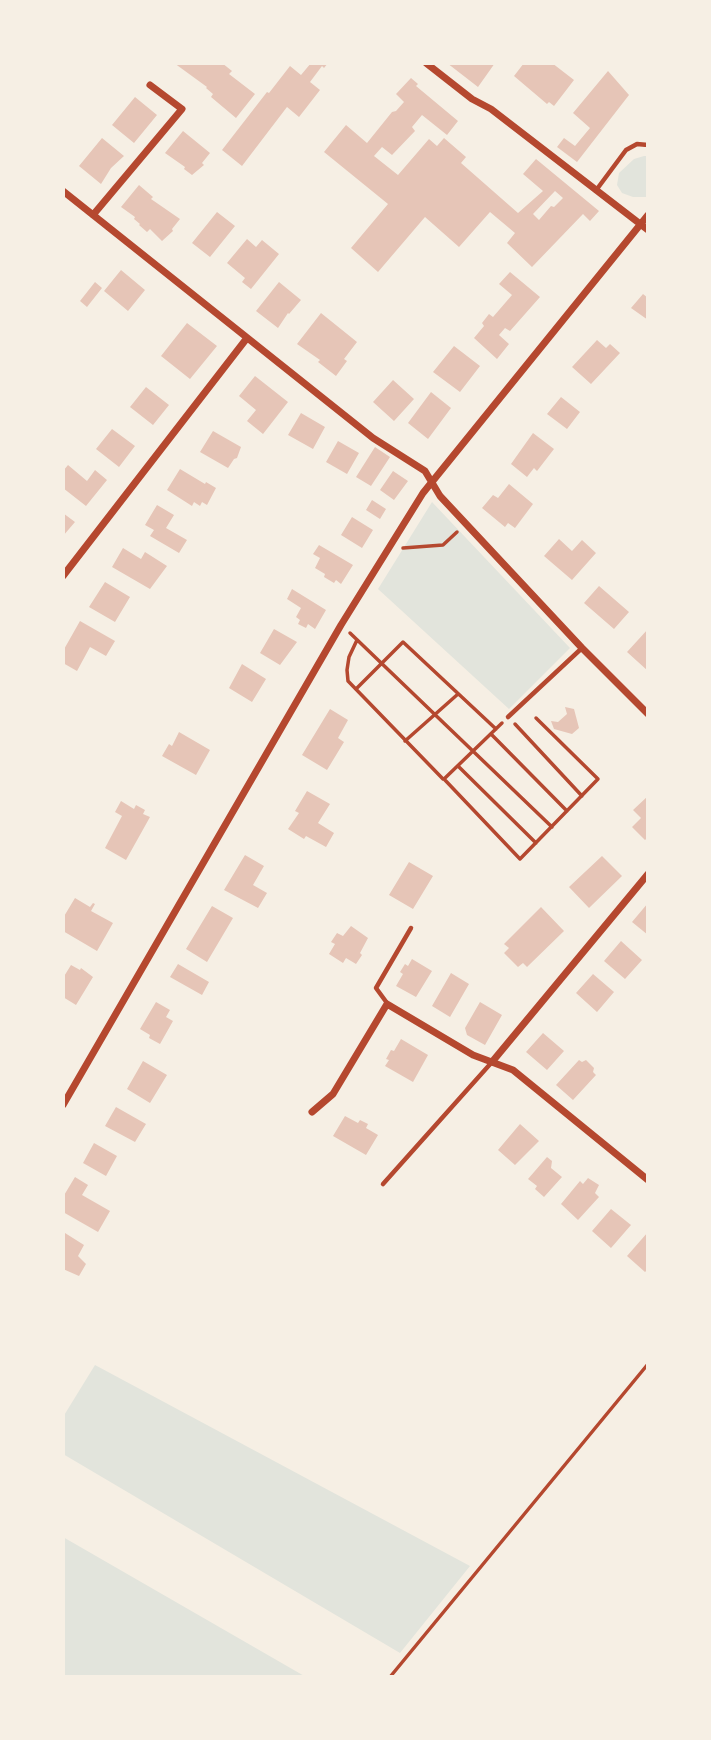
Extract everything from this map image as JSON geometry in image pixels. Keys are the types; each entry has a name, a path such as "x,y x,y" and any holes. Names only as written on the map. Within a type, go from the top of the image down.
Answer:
{"street":[{"path":"426,63 472,99 491,109 648,230"},
{"path":"93,215 182,109 150,85"},
{"path":"63,191 373,438 425,471 440,496 582,648 648,714"},
{"path":"63,1105 341,625 433,481 648,215"},
{"path":"63,576 247,338"},
{"path":"492,1062 648,874"},
{"path":"312,1112 333,1094 387,1004 473,1055 513,1070 648,1180"}],"lane":[{"path":"597,189 626,150 637,144 648,145"},
{"path":"508,717 582,648"},
{"path":"387,1004 376,988 411,928"},
{"path":"383,1184 492,1062"}],"path":[{"path":"389,548 443,545 466,524"},
{"path":"341,625 552,827"},
{"path":"357,640 346,670 348,681 520,859 598,779 536,718"},
{"path":"356,689 403,642 496,729"},
{"path":"405,742 458,694"},
{"path":"444,779 508,717 582,796"},
{"path":"492,734 567,811"},
{"path":"458,766 536,843"},
{"path":"390,1677 648,1364"}],"shaded area":[{"path":"648,156 648,197 633,197 622,193 617,185 619,173 634,159"},
{"path":"432,502 570,648 509,709 378,589"},
{"path":"95,1365 470,1566 400,1653 63,1454 63,1417"},
{"path":"63,1537 306,1677 63,1677"}],"building":[{"path":"174,63 222,63 232,71 229,74 255,94 236,118 211,97 213,94 207,87"},
{"path":"311,63 328,63 324,68 322,66 310,82 320,90 299,117 287,107 242,166 222,150 290,66 301,75"},
{"path":"447,63 495,63 478,87"},
{"path":"524,63 552,63 574,80 554,106 549,102 547,104 514,76"},
{"path":"608,71 629,95 577,162 557,147 564,138 575,146 590,128 573,113"},
{"path":"411,78 418,84 416,86 458,121 447,135 422,115 412,127 415,131 392,155 382,147 374,156 398,175 429,139 437,146 444,138 466,157 461,163 518,213 543,191 523,174 536,159 599,211 590,221 583,214 532,267 507,243 515,233 490,212 459,247 425,217 378,272 351,248 388,204 324,152 346,125 367,143 392,112 404,102 396,94","holes":["555,191 563,198 554,207 551,206 539,220 533,214"]},
{"path":"135,97 157,115 134,143 112,125"},
{"path":"183,131 210,153 202,163 204,165 192,175 165,153"},
{"path":"102,138 124,156 111,168 101,184 79,166"},
{"path":"139,185 153,197 151,199 180,219 173,231 162,241 150,229 147,232 135,217 121,207"},
{"path":"217,212 235,226 210,257 192,243"},
{"path":"247,239 256,247 262,240 279,254 251,289 242,282 245,278 227,263"},
{"path":"121,270 145,290 128,311 104,291"},
{"path":"510,272 540,297 510,331 505,328 499,335 509,344 497,359 474,338 484,326 482,323 489,314 493,317 512,295 499,284"},
{"path":"95,282 102,288 87,307 80,301"},
{"path":"279,282 301,300 278,328 256,311"},
{"path":"643,294 648,298 648,320 631,308"},
{"path":"321,313 357,342 344,359 347,361 336,376 318,362 320,360 297,344"},
{"path":"187,323 217,346 190,379 161,356"},
{"path":"597,340 606,348 610,344 620,353 591,384 572,367"},
{"path":"454,346 480,366 460,392 433,372"},
{"path":"255,376 288,402 263,434 247,421 256,410 239,396"},
{"path":"393,380 414,399 394,421 373,402"},
{"path":"146,387 169,405 153,425 130,407"},
{"path":"431,392 451,408 428,439 408,423"},
{"path":"561,397 580,412 567,429 547,414"},
{"path":"301,413 325,427 313,449 288,435"},
{"path":"112,429 135,446 119,467 96,449"},
{"path":"213,431 241,447 237,458 228,468 200,452"},
{"path":"533,433 554,449 537,471 534,468 527,477 511,464"},
{"path":"338,441 359,453 347,474 326,462"},
{"path":"375,447 390,457 371,486 356,477"},
{"path":"68,465 87,481 95,470 107,480 86,506 63,488 63,471"},
{"path":"180,469 216,488 207,505 202,502 200,506 194,502 192,506 167,490"},
{"path":"393,471 408,481 394,500 380,490"},
{"path":"509,484 533,504 515,528 508,523 505,527 482,508 493,495 498,498"},
{"path":"372,500 386,509 380,519 366,510"},
{"path":"157,505 174,515 166,528 187,540 179,553 150,536 154,530 145,525"},
{"path":"63,513 75,522 63,536"},
{"path":"352,517 373,530 362,548 341,535"},
{"path":"559,539 572,551 582,540 596,553 572,580 544,556"},
{"path":"319,545 353,565 341,584 324,577 325,574 315,568 320,558 313,554"},
{"path":"123,548 141,559 145,552 167,566 150,589 112,567"},
{"path":"105,582 130,597 115,622 89,607"},
{"path":"599,586 629,612 614,629 584,603"},
{"path":"292,589 326,610 315,629 308,624 306,628 298,624 300,620 296,617 301,608 287,599"},
{"path":"80,621 115,641 106,656 90,647 77,671 63,663 63,651"},
{"path":"274,629 297,642 280,665 260,653"},
{"path":"648,629 648,671 627,652"},
{"path":"242,664 266,679 252,702 229,688"},
{"path":"565,707 574,709 579,728 572,734 554,729 551,721 558,722 567,714"},
{"path":"330,709 348,720 338,738 344,742 327,770 302,755"},
{"path":"179,732 210,750 196,775 162,756 169,744 172,746"},
{"path":"307,791 330,804 318,823 334,833 326,847 306,836 304,839 288,829 299,813 295,811"},
{"path":"648,796 648,837 645,840 632,827 641,818 633,810"},
{"path":"121,801 134,809 136,805 145,810 143,814 150,817 126,860 105,848 122,816 115,812"},
{"path":"245,855 264,866 253,885 267,893 258,908 224,890"},
{"path":"602,856 622,876 589,908 569,887"},
{"path":"409,862 433,876 413,909 389,895"},
{"path":"75,898 90,907 95,904 91,911 113,923 97,951 63,931 63,918"},
{"path":"648,903 648,935 632,922"},
{"path":"212,906 233,918 207,962 186,949"},
{"path":"541,907 564,931 527,967 523,963 518,967 504,953 509,948 504,944"},
{"path":"351,926 368,938 356,964 346,958 343,963 329,954 335,944 331,942 337,933 343,936"},
{"path":"621,941 642,960 625,979 604,961"},
{"path":"412,959 432,971 416,997 396,986 403,974 400,972"},
{"path":"178,964 209,982 202,995 170,977"},
{"path":"71,965 80,970 81,968 93,977 76,1005 63,997 63,978"},
{"path":"451,973 469,984 450,1017 432,1006"},
{"path":"593,974 614,992 597,1012 576,993"},
{"path":"156,1002 170,1010 166,1017 173,1021 160,1044 140,1029"},
{"path":"480,1002 502,1015 485,1045 467,1035 465,1028"},
{"path":"543,1033 564,1051 547,1070 526,1052"},
{"path":"401,1039 428,1055 413,1082 385,1066 391,1050 394,1051"},
{"path":"579,1060 586,1060 594,1068 596,1075 573,1100 556,1085"},
{"path":"143,1061 167,1075 150,1103 127,1089"},
{"path":"116,1107 146,1124 135,1142 105,1126"},
{"path":"345,1116 358,1123 360,1120 368,1124 366,1128 378,1135 366,1155 333,1136"},
{"path":"520,1124 539,1141 515,1165 498,1150"},
{"path":"94,1143 117,1156 106,1176 83,1163"},
{"path":"547,1157 552,1161 551,1168 562,1177 544,1197 528,1179"},
{"path":"75,1177 88,1185 82,1195 110,1211 98,1232 63,1212 63,1197"},
{"path":"588,1178 599,1185 595,1193 599,1197 578,1220 561,1204 580,1181 583,1184"},
{"path":"611,1209 631,1225 611,1248 592,1231"},
{"path":"648,1232 648,1269 645,1272 627,1256"},
{"path":"65,1233 84,1245 78,1256 86,1264 79,1276 63,1269"}]}
